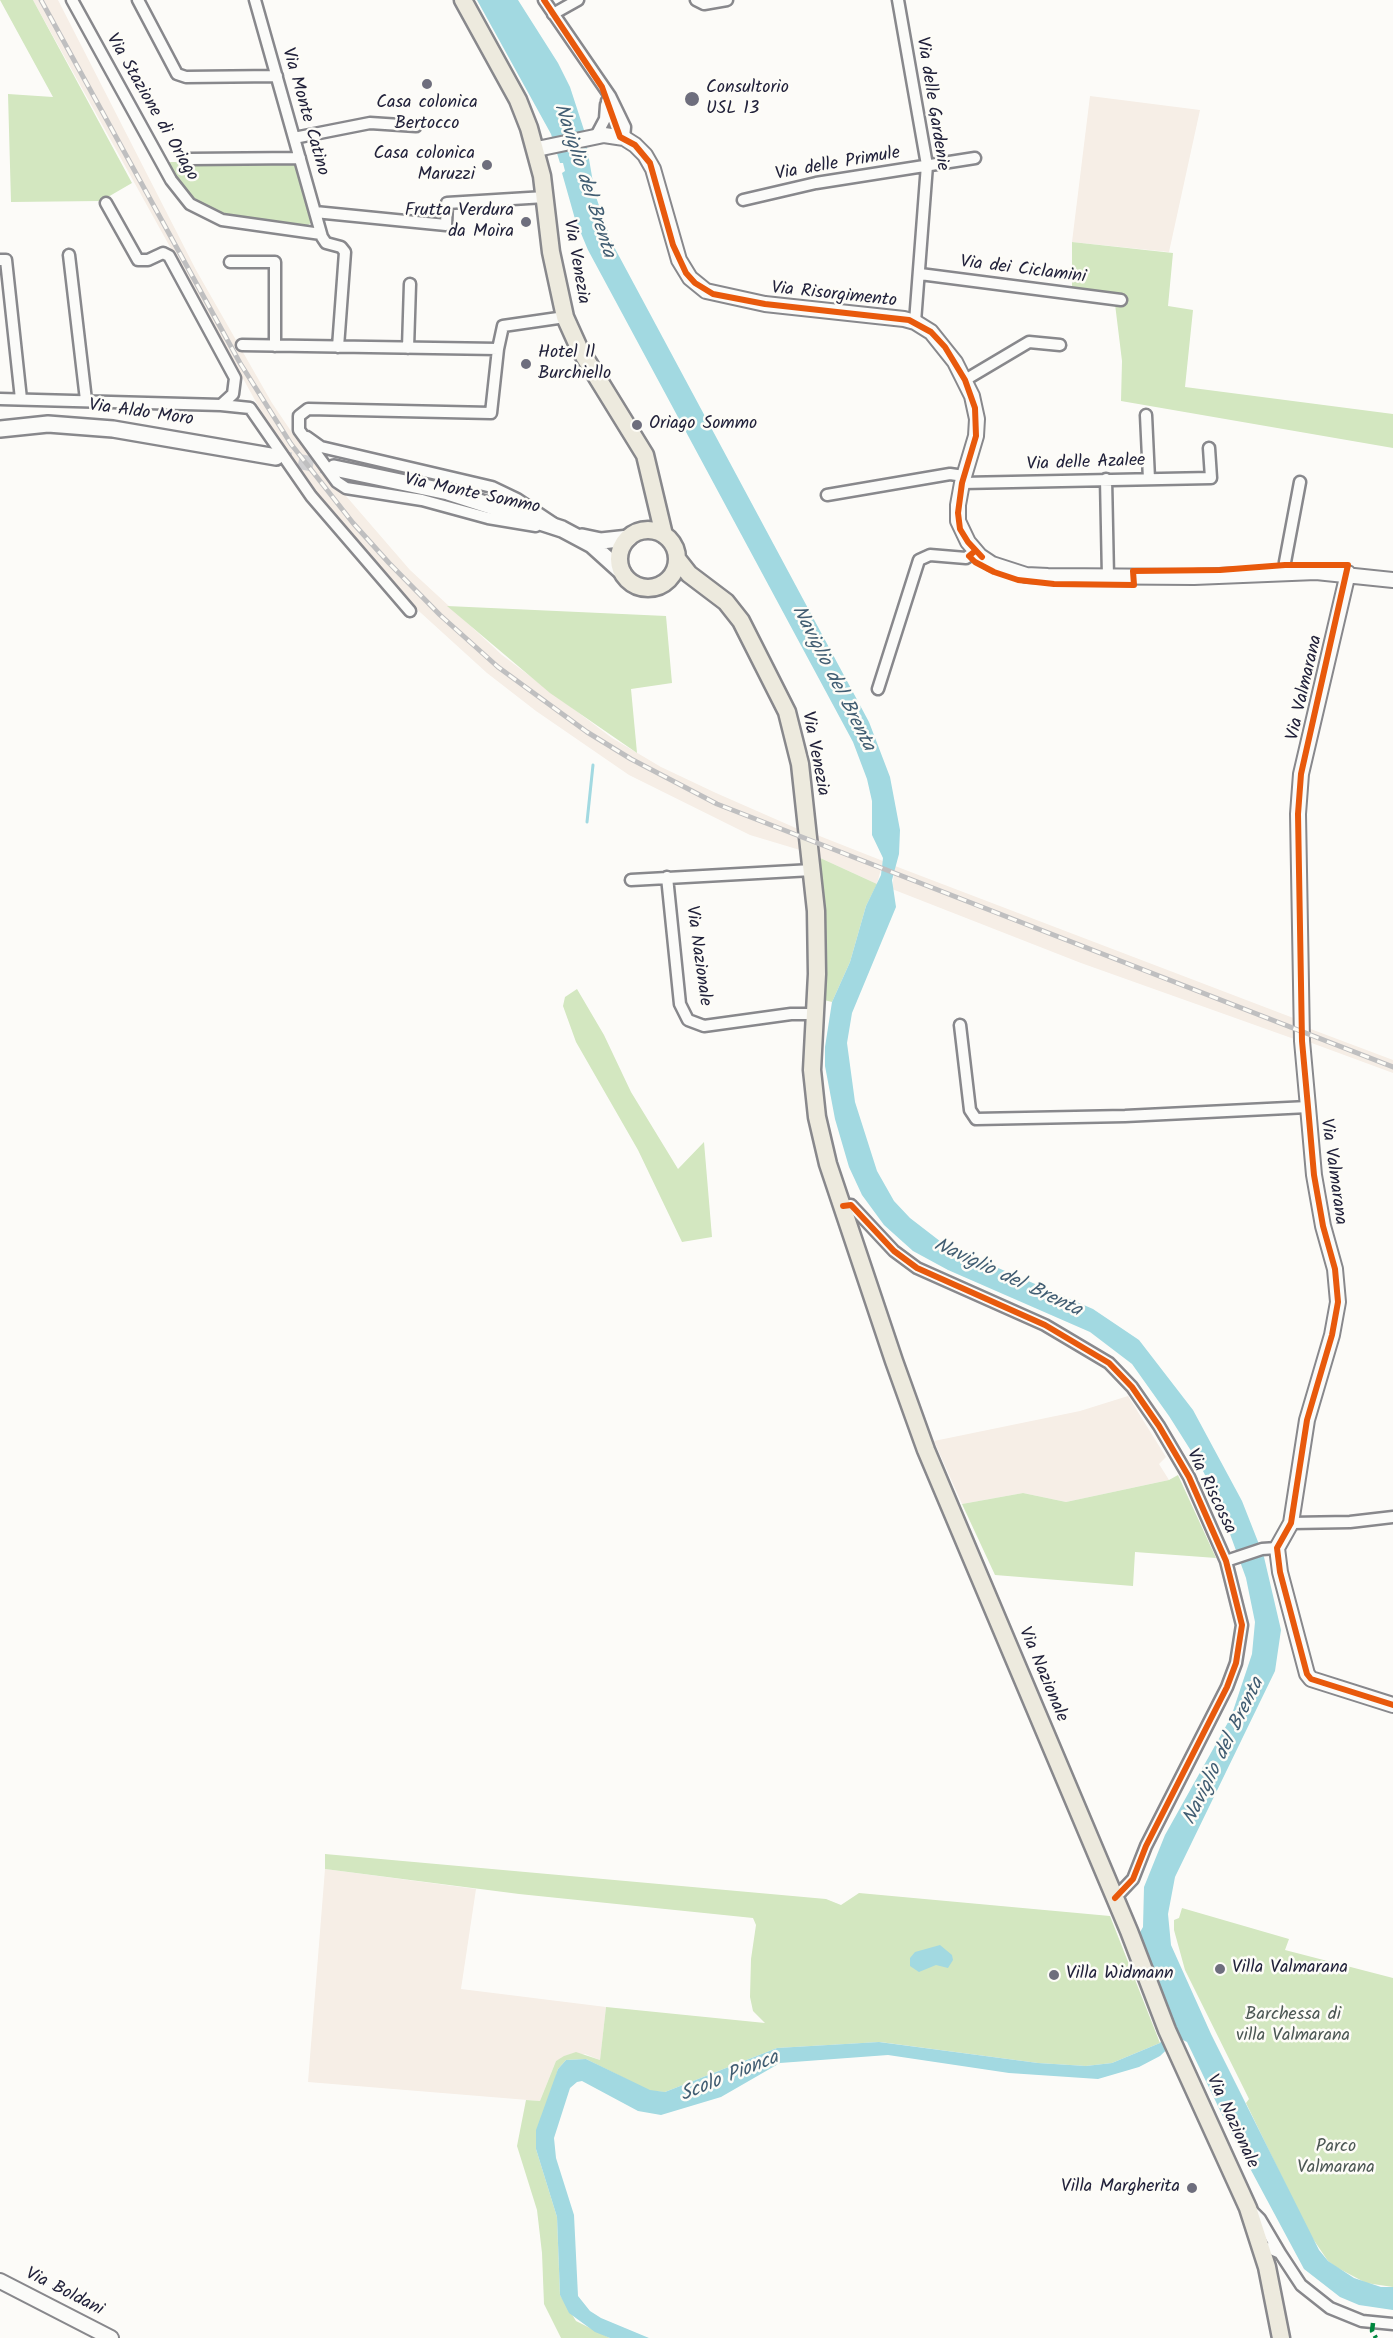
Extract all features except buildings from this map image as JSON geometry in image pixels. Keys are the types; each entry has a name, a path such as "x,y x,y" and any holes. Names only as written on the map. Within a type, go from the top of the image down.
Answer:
{"main road":[{"name":"Via Venezia","path":"463,0 543,147 545,197 551,252 565,317 579,348 649,465 656,509 664,534"},
{"name":"Via Aldo Moro","path":"0,429 48,424 103,428 187,439 276,457"},
{"name":"Via Venezia","path":"627,425 646,492 645,516 632,536"},
{"path":"334,468 448,492 601,541 632,536 650,530 664,534 673,544 678,560 674,573 664,583 653,588 641,588 630,582 600,552 568,532"},
{"path":"622,573 620,554 632,536"},
{"name":"Via Venezia","path":"678,560 689,574 726,602 741,621 782,699 798,755 809,843"},
{"name":"Via Venezia","path":"664,583 708,590"},
{"name":"Via Nazionale","path":"809,843 817,951 812,1054 817,1117 843,1206 926,1450 1115,1898 1167,2030 1248,2208 1267,2267 1281,2338"}],"street":[{"name":"Via Stazione di Oriago","path":"72,0 176,189 190,204 216,219 321,234"},
{"path":"138,0 177,74 186,77 277,76"},
{"name":"Via Monte Catino","path":"255,0 321,234"},
{"path":"543,147 593,136 622,138 626,130 622,119 602,87 544,0"},
{"path":"553,14 578,0"},
{"path":"696,0 704,4 727,0"},
{"name":"Via delle Gardenie","path":"898,0 927,165 915,322"},
{"path":"593,136 606,115 602,87"},
{"path":"294,138 370,123 416,126"},
{"name":"Via Risorgimento","path":"622,138 642,150 650,163 679,260 690,278 700,288 719,296 765,304 883,316 915,322 931,332 945,348 965,380 972,396 977,419 976,436 958,505 958,521 960,529 975,551 992,564 1026,575 1194,577 1286,572 1347,573 1393,580"},
{"path":"190,159 300,158"},
{"name":"Via delle Primule","path":"743,200 816,183 975,158"},
{"path":"315,213 446,225 447,203 545,197"},
{"path":"106,203 138,260 148,260 163,253 169,256 233,373 235,389 230,399 221,405"},
{"path":"321,234 327,243 341,247 345,254 338,347"},
{"path":"69,255 86,400"},
{"path":"0,261 6,260 21,399"},
{"path":"230,262 275,262 275,346"},
{"name":"Via dei Ciclamini","path":"920,274 1121,300"},
{"path":"408,348 410,284"},
{"path":"298,425 301,412 308,409 491,412 503,326 565,317"},
{"path":"965,380 1029,342 1060,345"},
{"path":"242,345 498,349"},
{"path":"0,399 86,400 250,408 311,496 410,611"},
{"path":"1146,415 1149,479"},
{"name":"Via Monte Sommo","path":"298,425 309,439 321,447 492,487 517,499 568,532"},
{"name":"Via Monte Sommo","path":"298,425 300,434 338,482 346,488 422,500 516,524 568,532"},
{"name":"Via delle Azalee","path":"963,479 1210,478 1209,448"},
{"path":"827,495 950,474 963,479"},
{"path":"1106,479 1108,577"},
{"path":"1286,572 1285,562 1300,482"},
{"path":"878,689 919,560 930,555 966,558 975,551"},
{"name":"Via Valmarana","path":"1277,1548 1291,1523 1307,1420 1332,1335 1338,1302 1335,1269 1323,1226 1314,1175 1302,1041 1298,801 1304,761 1347,573"},
{"path":"631,880 812,870"},
{"name":"Via Nazionale","path":"667,877 680,1004 688,1020 704,1026 791,1014 813,1014"},
{"name":"Via Valmarana","path":"960,1025 970,1110 976,1119 1125,1116 1308,1107"},
{"name":"Via Riscossa","path":"843,1206 850,1205 894,1251 917,1268 1045,1325 1109,1363 1132,1387 1160,1425 1189,1477 1229,1560 1242,1625 1236,1663 1227,1687 1146,1846 1133,1880 1115,1898"},
{"path":"1291,1523 1350,1522 1393,1517"},
{"path":"1229,1560 1262,1549 1277,1548 1285,1593 1306,1674 1311,1679 1393,1705"},
{"path":"1248,2208 1260,2219 1300,2284 1330,2308 1362,2321 1393,2324"},
{"path":"1262,2250 1269,2248 1280,2253"},
{"path":"1267,2267 1274,2266 1290,2271"},
{"name":"Via Boldani","path":"0,2281 111,2338"}],"shaded area":[{"path":"33,0 58,0 196,270 272,403 295,437 410,570 502,655 612,738 661,767 798,829 800,850 750,835 629,775 536,711 487,673 410,603 314,494 281,447"},
{"path":"1090,96 1200,110 1169,252 1072,242"},
{"path":"817,835 883,861 877,884 818,857"},
{"path":"895,866 1296,1019 1297,1040 1081,963 892,889"},
{"path":"1308,1028 1393,1060 1393,1073 1309,1042"},
{"path":"1128,1396 1166,1457 1159,1464 1169,1480 1066,1502 1023,1493 962,1504 934,1441 1080,1411"},
{"path":"325,1869 476,1889 461,1989 606,2007 600,2060 585,2054 556,2061 540,2101 308,2082"}],"green space":[{"path":"0,0 33,0 132,183 101,201 11,202 8,94 53,97"},
{"path":"167,162 293,162 298,167 312,222 303,229 220,214 189,196 178,183"},
{"path":"1072,242 1173,253 1168,306 1193,310 1185,387 1393,414 1393,448 1121,401 1122,361 1115,304 1072,289"},
{"path":"447,606 666,616 672,683 631,689 637,753 550,693"},
{"path":"818,857 877,884 866,906 850,962 832,1002 820,999"},
{"path":"577,989 604,1035 631,1092 678,1169 704,1142 712,1237 682,1242 638,1150 576,1042 563,1006 565,997"},
{"path":"1178,1475 1216,1558 1135,1552 1133,1586 995,1575 962,1504 1023,1493 1066,1502 1169,1480"},
{"path":"325,1854 826,1899 841,1905 859,1893 1110,1916 1160,2043 1112,2063 1086,2066 1038,2063 880,2042 777,2048 665,2092 650,2091 586,2059 566,2060 558,2069 536,2149 557,2217 560,2295 576,2321 610,2338 561,2338 544,2304 537,2210 517,2146 526,2100 540,2101 556,2061 564,2056 576,2052 600,2060 606,2007 765,2023 753,2011 750,1997 751,1959 756,1925 753,1918 519,1894 325,1869"},
{"path":"1182,1908 1289,1939 1285,1950 1393,1978 1393,2287 1366,2283 1336,2267 1328,2261 1309,2233 1246,2103 1249,2099 1185,1970 1174,1930 1174,1920 1179,1918"}],"water":[{"path":"477,0 518,0 558,63 570,87 584,130 595,194 612,243 869,722 890,777 900,830 899,854 892,880 896,907 852,1013 847,1043 855,1102 877,1171 894,1201 910,1218 945,1245 1093,1309 1139,1340 1193,1410 1242,1501 1264,1557 1281,1630 1275,1671 1175,1877 1168,1914 1171,1945 1211,2034 1319,2250 1328,2261 1354,2278 1381,2287 1393,2287 1393,2310 1359,2305 1340,2297 1304,2269 1230,2131 1187,2042 1179,2038 1160,2056 1139,2067 1098,2079 1009,2073 888,2055 780,2063 721,2097 661,2115 638,2111 582,2081 577,2082 570,2088 554,2138 556,2158 574,2215 578,2296 590,2311 601,2318 649,2338 610,2338 595,2332 569,2313 560,2295 557,2217 536,2149 536,2130 558,2069 566,2060 586,2059 650,2090 665,2092 777,2048 879,2042 1038,2063 1086,2066 1112,2063 1160,2043 1172,2024 1139,1934 1143,1927 1144,1887 1165,1835 1231,1717 1252,1654 1255,1622 1246,1578 1218,1501 1200,1465 1132,1364 1090,1332 948,1270 913,1251 884,1225 862,1195 849,1167 835,1119 825,1066 825,1047 832,1002 850,962 866,906 881,875 883,858 872,835 872,801 867,779 853,742 588,250 575,219 562,173 565,171 563,163 560,163 551,134"},
{"path":"940,1945 952,1955 953,1960 948,1968 936,1965 919,1972 910,1966 910,1958 915,1952"}],"waterway":[{"path":"587,822 593,765"}],"tunnel":[{"path":"276,457 334,468"}],"railway":[{"path":"41,0 240,363 291,444 353,523 389,563 440,615 498,667 587,732 631,759 717,804 1393,1067"}],"marked path":[{"path":"1373,2323 1372,2331 1376,2338"}],"cycle path":[{"path":"544,0 602,87 620,137 635,145 650,163 673,245 686,273 695,283 713,294 765,304 909,320 931,332 945,347 965,380 975,408 976,436 962,483 958,513 960,529 982,557"},
{"path":"975,551 969,556 975,562 994,572 1018,580 1054,584 1134,585 1133,571 1348,565 1301,774 1298,814 1302,1041 1314,1175 1323,1226 1335,1269 1338,1302 1332,1335 1307,1420 1291,1523 1277,1548 1280,1572 1307,1674 1311,1679 1393,1705"},
{"path":"843,1206 851,1205 894,1251 917,1268 1045,1325 1109,1363 1132,1387 1159,1426 1189,1477 1226,1561 1242,1625 1236,1663 1227,1687 1146,1846 1133,1879 1115,1898"}],"place":[{"name":"Casa colonica Bertocco","path":"427,84"},
{"name":"Consultorio USL 13","path":"692,99"},
{"name":"Casa colonica Maruzzi","path":"487,165"},
{"name":"Frutta Verdura da Moira","path":"526,222"},
{"name":"Hotel Il Burchiello","path":"526,364"},
{"name":"Oriago Sommo","path":"637,425"},
{"name":"Villa Valmarana","path":"1220,1969"},
{"name":"Villa Widmann","path":"1054,1975"},
{"name":"Villa Margherita","path":"1192,2188"}],"water label":[{"name":"Naviglio del Brenta","path":"583,181"},
{"name":"Naviglio del Brenta","path":"832,679"},
{"name":"Naviglio del Brenta","path":"1007,1279"},
{"name":"Naviglio del Brenta","path":"1225,1752"},
{"name":"Scolo Pionca","path":"730,2078"}],"park label":[{"name":"Barchessa di villa Valmarana","path":"1293,2026"},
{"name":"Parco Valmarana","path":"1336,2158"}]}
